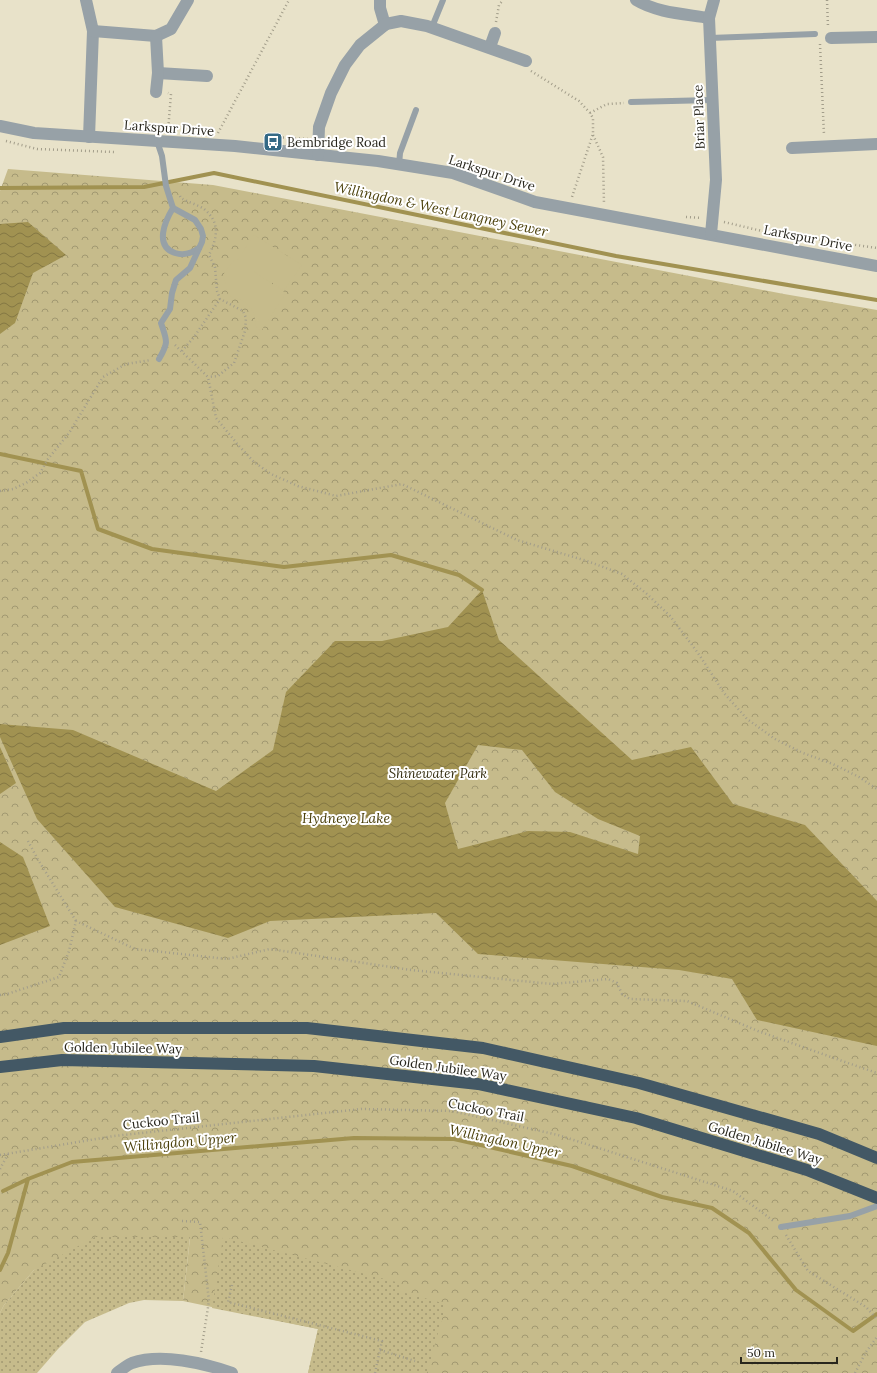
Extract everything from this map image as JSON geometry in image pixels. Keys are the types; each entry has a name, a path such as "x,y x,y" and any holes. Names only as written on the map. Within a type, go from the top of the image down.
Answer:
{"highway":[{"name":"Golden Jubilee Way","path":"0,1037 64,1028 307,1028 483,1048 639,1083 819,1134 877,1158"},
{"name":"Golden Jubilee Way","path":"0,1067 62,1060 314,1066 478,1084 636,1118 808,1170 877,1198"}],"street":[{"path":"86,0 93,31 89,137"},
{"path":"93,31 156,36 171,29 188,0"},
{"path":"380,0 380,8 385,25"},
{"path":"636,0 662,10 709,18"},
{"name":"Briar Place","path":"711,234 716,180 709,18 714,0"},
{"path":"318,155 319,127 331,93 345,65 360,45 385,25 401,21 432,27 526,61"},
{"path":"490,47 495,33"},
{"path":"822,35 877,37"},
{"path":"156,36 158,73 156,92"},
{"path":"158,73 207,76"},
{"name":"Larkspur Drive","path":"0,126 34,133 218,145 399,164 453,173 535,202 877,264"},
{"path":"792,148 877,144"},
{"path":"117,1373 131,1363 160,1358 184,1360 232,1373"}],"lane":[{"path":"432,27 443,0"},
{"path":"710,38 822,35"},
{"path":"631,102 712,100"},
{"path":"399,164 400,153 416,110"},
{"path":"159,359 167,341 161,323 170,309 172,293 176,280 190,268 200,248 203,236 201,229 195,220 173,208 166,186 162,156 162,142"},
{"path":"173,208 164,226 164,246 169,250 183,255 194,252 200,248"},
{"path":"781,1227 850,1216 877,1206"}],"path":[{"path":"218,145 218,133 289,0"},
{"path":"495,33 499,5 503,0"},
{"path":"825,147 822,35 819,29 828,28 827,0"},
{"path":"526,61 532,72 579,100 590,113 592,118 593,134 603,157 604,206 597,205"},
{"path":"156,92 171,94 162,142"},
{"path":"590,113 607,104 631,102"},
{"path":"218,133 226,133"},
{"path":"578,201 571,200 593,134"},
{"path":"272,136 318,140"},
{"path":"178,193 181,198 204,209 214,222 217,234 215,243 209,255 214,267 217,291 220,299 243,311 246,318 245,331 234,363 218,376 208,377"},
{"path":"682,216 712,219 767,232 877,248"},
{"path":"182,351 194,337 220,299"},
{"path":"173,343 208,377 216,418 254,462 271,474 298,486 336,496 402,484 517,540 587,561 622,574 647,594 670,616 698,653 724,693 747,719 775,739 803,753 833,764 859,777 877,789"},
{"path":"0,491 26,483 41,471 48,459 69,433 102,377 126,364 159,359"},
{"path":"28,841 76,921 135,949 227,959 270,949 411,970 552,984 608,979 617,983 622,994 630,999 687,1001 758,1030 877,1073"},
{"path":"0,995 59,977 69,951 76,921"},
{"name":"Cuckoo Trail","path":"0,1155 114,1136 361,1109 452,1111 558,1135 732,1191 781,1227 808,1271 866,1307 877,1319"},
{"path":"0,1169 8,1153"},
{"path":"182,1220 200,1222 209,1301 200,1364"},
{"path":"232,1285 228,1302 382,1341 375,1373"},
{"path":"855,1373 866,1352 877,1337"},
{"path":"380,1350 415,1360"}],"green space":[{"name":"Shinewater Park","path":"8,169 213,185 784,294 877,310 877,1373 308,1373 318,1329 183,1301 190,1238 34,1270 4,1305 0,1313 0,191"},
{"path":"254,235 302,265 284,290 253,271 286,293 261,331 255,326 254,315 248,305 245,302 229,295 226,288 224,273 234,260 237,261"},
{"path":"95,1237 190,1237 183,1301 144,1300 129,1303 85,1322 37,1373 0,1373 0,1313 4,1305 34,1270"},
{"path":"223,1237 400,1283 398,1291 446,1304 427,1373 308,1373 318,1329 212,1308"}],"water":[{"path":"28,222 66,255 33,273 15,323 0,334 0,224"},
{"name":"Hydneye Lake","path":"482,590 499,640 632,760 691,747 733,804 805,825 877,901 877,1046 757,1020 732,979 679,970 478,954 436,913 270,921 228,938 115,907 37,819 0,737 0,724 73,730 216,791 273,750 286,692 335,641 382,641 448,627","holes":["478,745 522,750 555,792 598,819 640,836 638,854 570,832 528,831 458,849 445,803"]},
{"path":"0,747 16,783 0,794"},
{"path":"0,842 23,857 50,926 0,945"}],"waterway":[{"name":"Willingdon & West Langney Sewer","path":"0,188 144,187 214,173 616,256 877,300"},
{"path":"0,454 81,471 98,529 152,549 284,567 391,555 459,575 482,590"},
{"name":"Willingdon Upper","path":"3,1191 28,1179 72,1162 354,1138 454,1139 572,1166 662,1197 712,1208 749,1233 796,1290 853,1331 877,1314"},
{"path":"0,1270 8,1253 28,1179"}],"place":[{"name":"Bembridge Road","path":"273,142"}]}
